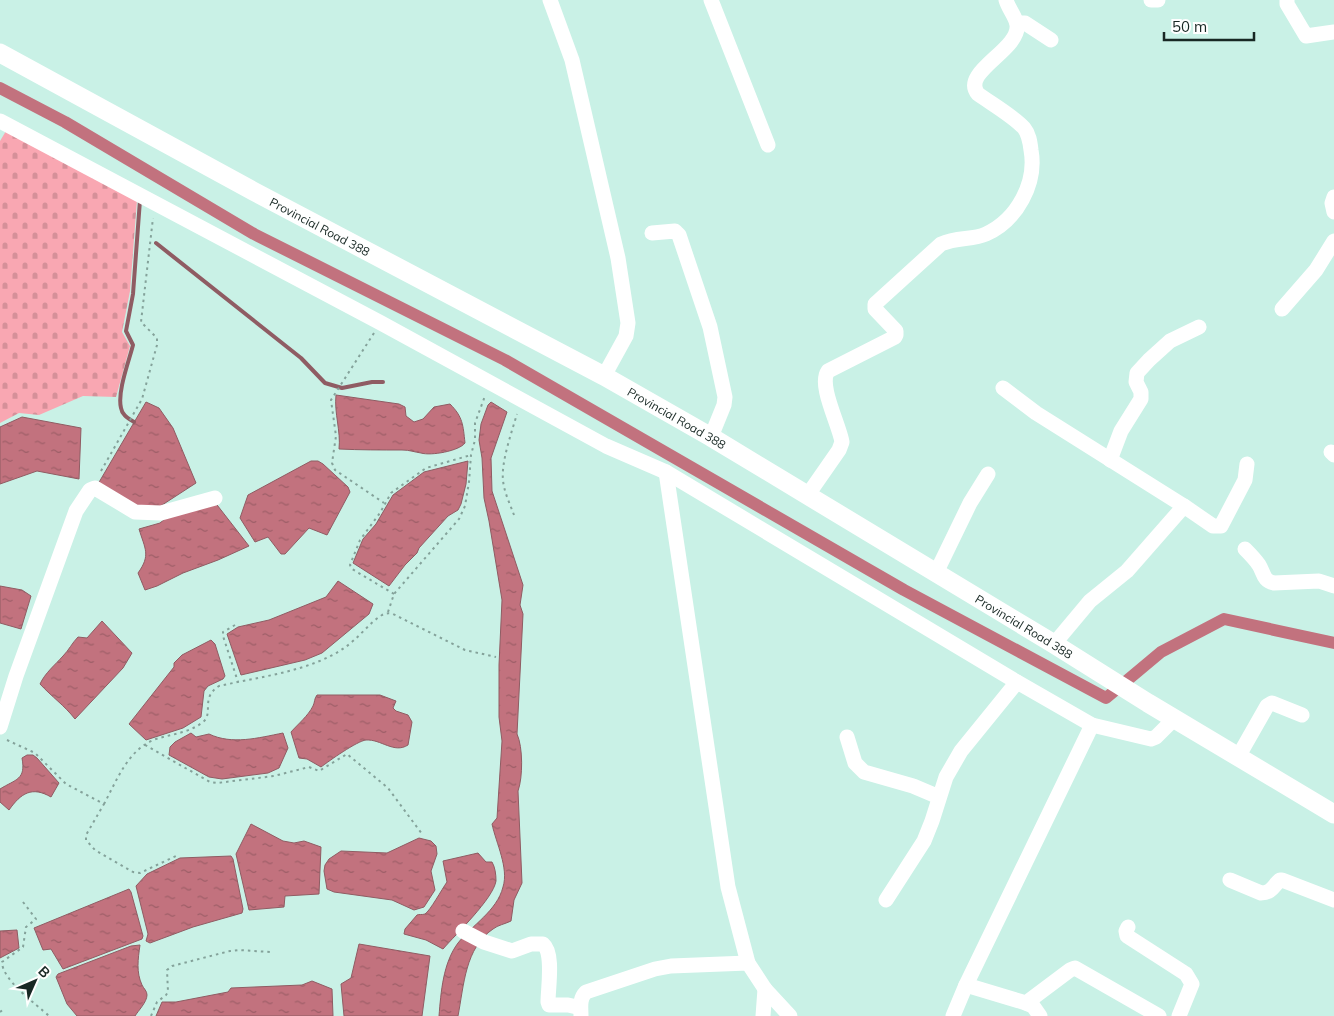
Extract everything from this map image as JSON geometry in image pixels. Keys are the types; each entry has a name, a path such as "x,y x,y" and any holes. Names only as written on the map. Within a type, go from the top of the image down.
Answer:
{"main road":[{"name":"Provincial Road 388","path":"0,54 253,191 604,376 711,437 1054,644 1148,704 1334,814"}],"street":[{"path":"550,0 572,60 618,258 628,323 626,336 604,376"},
{"path":"710,0 768,145"},
{"path":"807,496 842,442 825,386 825,376 828,371 896,335 896,331 875,309 876,304 941,244 952,240 986,234 1015,211 1023,199 1031,178 1033,161 1029,138 1020,125 974,89 974,85 983,68 1012,41 1017,24 1008,8 1006,0"},
{"path":"1151,0 1158,0"},
{"path":"1283,1 1306,36 1334,32"},
{"path":"1017,24 1025,23 1051,40"},
{"path":"0,121 381,323 606,446 666,472 1092,725 1151,739 1156,738 1174,719"},
{"path":"1334,197 1332,208 1334,212"},
{"path":"652,233 675,232 679,235 710,327 725,397 724,405 711,437"},
{"path":"1282,309 1316,270 1334,241"},
{"path":"1110,460 1121,431 1141,398 1141,392 1136,382 1137,373 1170,341 1199,327"},
{"path":"1003,388 1036,413 1213,526 1221,526 1246,477 1247,464"},
{"path":"666,472 728,886 748,963 765,989 790,1016"},
{"path":"936,573 970,503 988,474"},
{"path":"0,727 16,676 76,511 90,490 95,488 135,512 161,513 215,498"},
{"path":"1054,644 1090,602 1127,570 1184,506"},
{"path":"1245,549 1259,566 1264,578 1270,583 1319,581 1334,586"},
{"path":"886,900 924,841 946,777 961,751 1017,682"},
{"path":"1238,757 1267,706 1272,703 1277,704 1302,715"},
{"path":"952,1016 1092,725"},
{"path":"847,737 855,763 864,772 913,786 939,797"},
{"path":"1230,880 1261,893 1267,893 1282,880 1334,900"},
{"path":"1128,927 1126,931 1128,936 1186,974 1191,980 1192,988 1179,1016"},
{"path":"463,931 484,942 512,951 531,944 543,944 548,950 550,961 549,1004 568,1005 579,1012 580,1002 586,992 655,969 671,966 748,963"},
{"path":"1026,1003 1075,968 1159,1016"},
{"path":"966,985 1026,1003 1033,1006 1040,1016"},
{"path":"763,1016 765,989"}],"path":[{"path":"101,471 142,399 157,345 156,338 141,322 154,203"},
{"path":"381,323 331,400 336,436 332,463 335,470 385,504"},
{"path":"387,613 394,594 459,519 465,506 471,455 475,440 475,422 491,382"},
{"path":"514,515 502,475 510,438 522,399"},
{"path":"394,594 352,569 350,565 360,540 380,513 390,493 426,468 471,455"},
{"path":"176,856 140,873 133,872 95,850 86,840 86,836 128,760 139,749 155,740 189,730 204,722 208,699 213,690 219,686 313,664 329,658 345,648 382,615 387,613 393,614 465,650 496,656"},
{"path":"235,625 223,632 223,636 238,682"},
{"path":"0,737 35,752 66,784 104,804"},
{"path":"145,745 210,782 217,783 274,776 309,767 319,771 347,754 388,788 422,834"},
{"path":"23,902 36,919 26,927 23,947 5,959 2,962 2,966 8,979 50,1016"},
{"path":"151,1016 157,1002 168,992 167,970 172,966 230,951 270,952"},
{"path":"0,1012 4,1008"}],"green space":[{"path":"6,131 137,200 130,291 122,332 130,346 116,397 83,396 39,415 19,413 0,423 0,141"}],"water":[{"path":"336,395 399,404 405,407 406,416 414,422 423,419 434,407 450,404 458,413 462,422 465,443 451,450 431,454 405,450 339,449"},
{"path":"146,402 159,408 173,428 196,483 159,507 138,508 98,484"},
{"path":"491,402 507,412 491,458 492,491 523,585 520,605 523,614 517,734 522,762 518,791 522,883 514,900 511,921 495,928 484,937 471,957 464,980 458,1016 439,1016 444,978 449,959 458,943 490,911 500,896 504,880 503,864 492,824 497,818 502,741 499,717 499,665 502,600 484,498 479,440 481,424"},
{"path":"22,417 81,428 79,479 37,471 0,484 0,427"},
{"path":"311,461 318,461 323,464 348,487 350,492 327,535 309,528 285,554 281,554 268,537 255,542 240,518 248,495"},
{"path":"468,461 466,484 458,510 448,516 419,548 417,553 389,586 353,563 363,539 376,524 393,495 424,472"},
{"path":"214,501 249,546 145,590 138,573 146,556 139,529 160,523 171,514"},
{"path":"338,581 373,604 369,614 322,653 305,660 241,675 227,634 238,627 269,620 326,597"},
{"path":"0,586 22,590 31,596 21,629 0,623"},
{"path":"102,621 132,653 123,668 75,719 40,684 78,637 87,638"},
{"path":"211,640 215,644 225,676 223,679 208,686 204,691 201,717 183,728 146,740 129,724 174,667 174,663 182,655"},
{"path":"317,695 380,695 396,701 393,708 408,715 412,722 408,745 398,748 372,740 362,741 321,767 307,759 299,758 291,732 311,710"},
{"path":"191,733 196,737 209,734 236,740 283,733 288,748 279,768 268,773 222,779 209,777 169,755 170,747 175,742"},
{"path":"27,755 33,755 37,758 59,783 51,797 38,792 27,793 18,799 9,810 0,802 0,789 15,781 21,775 22,758"},
{"path":"251,824 283,841 294,843 304,841 321,847 319,894 285,896 284,907 249,910 236,854"},
{"path":"419,838 431,841 436,846 437,854 431,871 435,890 424,907 414,910 392,900 334,892 327,889 325,865 329,859 341,851 387,853"},
{"path":"478,853 486,862 492,862 496,881 488,897 465,926 443,949 426,940 404,934 405,929 417,915 427,912 447,882 443,861"},
{"path":"231,856 243,909 242,913 193,927 150,943 146,941 148,934 136,886 147,874 180,858"},
{"path":"129,889 143,936 142,939 63,969 51,949 43,950 34,928"},
{"path":"17,930 19,948 0,958 0,931"},
{"path":"359,944 430,956 422,1016 344,1016 341,984 351,978"},
{"path":"140,945 138,970 147,998 135,1016 77,1016 67,1004 56,977 58,974 131,946"},
{"path":"312,981 332,989 333,1016 156,1016 162,1002 176,1002 228,992 231,988 302,985"}],"waterway":[{"path":"0,88 65,122 254,234 505,360 904,590 1106,698 1161,652 1224,619 1334,643"},
{"path":"134,422 123,413 120,401 122,385 133,345 126,331 133,294 140,200"},
{"path":"156,243 301,358 325,383 342,388 372,382 383,382"}]}
